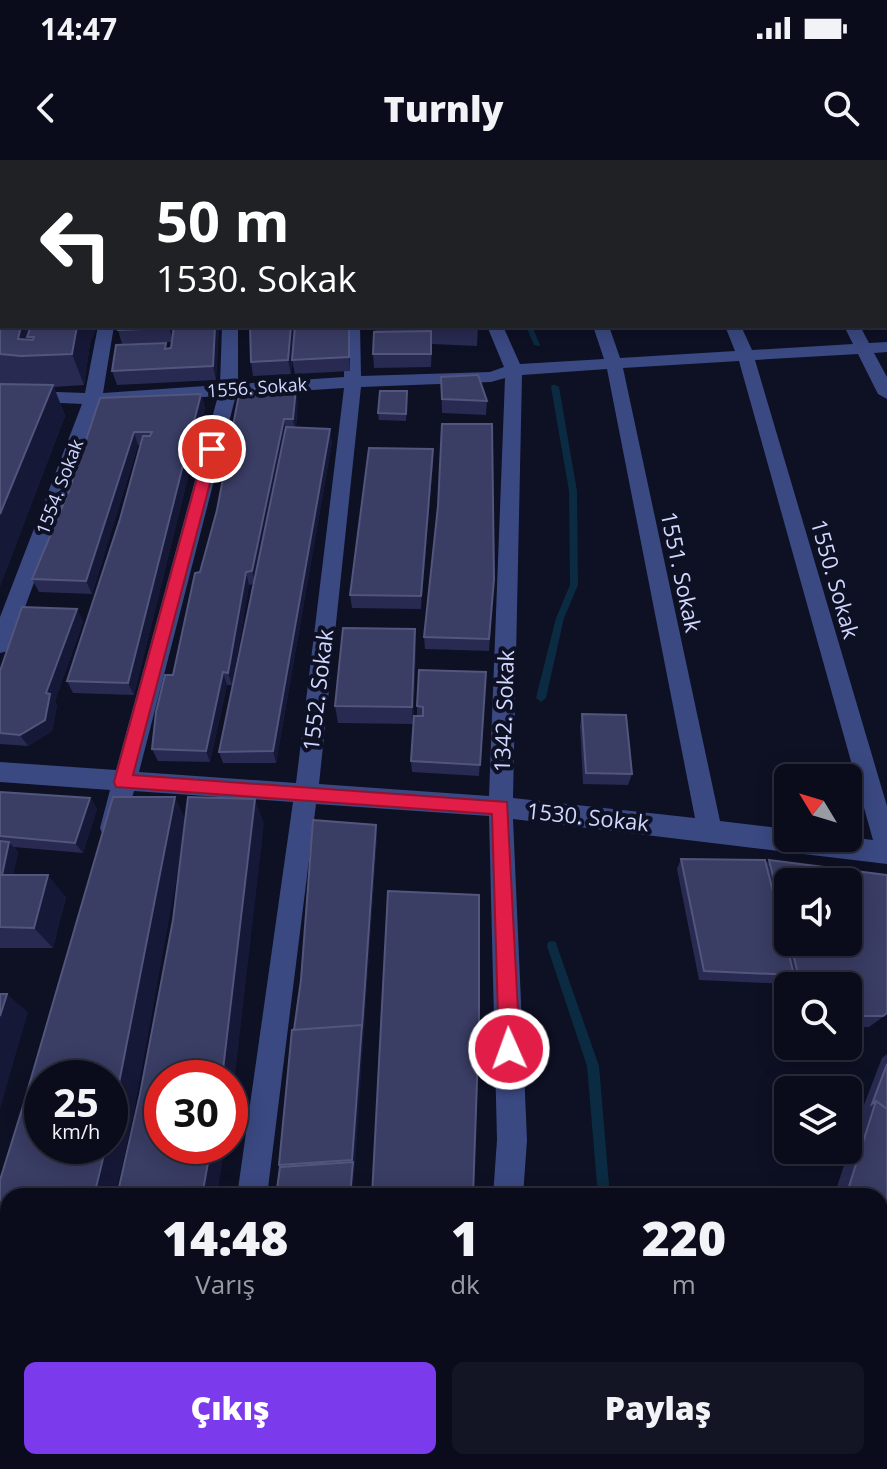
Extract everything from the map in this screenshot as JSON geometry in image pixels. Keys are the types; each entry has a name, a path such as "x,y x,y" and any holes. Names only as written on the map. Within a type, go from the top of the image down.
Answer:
{"street":[{"name":"1554. Sokak","path":"0,645 93,399 106,328"},
{"path":"105,857 229,389 230,328"},
{"name":"1552. Sokak","path":"253,1188 285,932 306,794 353,382 352,328"},
{"name":"1342. Sokak","path":"496,328 514,370 501,807 512,1140 509,1188"},
{"name":"1551. Sokak","path":"602,328 614,364 710,830"},
{"name":"1550. Sokak","path":"734,328 745,354 887,847"},
{"path":"853,328 887,394"},
{"name":"1556. Sokak","path":"0,395 93,399 353,382 491,377 514,370 887,347"},
{"name":"1530. Sokak","path":"0,772 501,807 887,853"}],"building":[{"path":"0,328 21,328 18,339 33,340 34,337 27,337 30,328 77,328 72,354 0,354"},
{"path":"118,328 169,328 118,330"},
{"path":"174,328 215,328 213,366 112,371 116,345 166,343 165,349 171,348"},
{"path":"250,328 291,328 288,360 251,362"},
{"path":"295,328 349,328 349,357 292,360"},
{"path":"431,331 431,354 373,354 374,332"},
{"path":"478,375 487,401 442,399 441,377"},
{"path":"0,384 53,385 0,514"},
{"path":"296,388 293,419 284,419 252,571 246,572 228,673 223,672 206,751 152,749 156,712 165,675 173,675 195,573 200,572 217,510 240,389"},
{"path":"380,391 407,391 406,414 378,413"},
{"path":"201,394 128,683 67,681 120,519 143,436 150,436 152,432 134,432 86,581 32,579 69,491 100,398"},
{"path":"442,424 492,424 494,579 489,639 424,637 438,506"},
{"path":"286,427 330,429 273,751 219,752"},
{"path":"369,448 433,449 421,596 350,595"},
{"path":"22,607 77,609 46,693 50,694 45,720 20,735 0,733 0,671"},
{"path":"343,628 415,629 412,707 335,706"},
{"path":"419,670 486,672 480,765 411,761 414,716 423,716 423,707 417,706"},
{"path":"582,714 626,715 632,774 586,773"},
{"path":"0,792 90,798 75,843 0,836"},
{"path":"113,797 175,797 124,1060 36,1060"},
{"path":"188,797 255,799 224,1060 146,1060 173,920"},
{"path":"313,820 376,825 362,1028 362,1025 294,1030 301,980"},
{"path":"0,841 9,842 2,875 0,875"},
{"path":"681,859 765,860 774,896 774,956 789,956 793,972 704,971"},
{"path":"769,860 832,868 774,868 774,879"},
{"path":"862,872 887,875 887,1013 883,1016 862,1016 862,972 798,972 794,956 862,956"},
{"path":"0,875 48,875 34,928 0,927"},
{"path":"388,891 479,895 479,1023 473,1188 372,1188"},
{"path":"0,994 7,994 0,1016"},
{"path":"362,1025 352,1160 279,1165 292,1030"},
{"path":"887,1064 887,1109 876,1101 872,1104"},
{"path":"144,1073 144,1164 208,1164 203,1188 119,1188 124,1164 128,1164 128,1147"},
{"path":"876,1101 887,1109 887,1188 849,1188 856,1164 862,1164 862,1145"},
{"path":"24,1103 24,1164 102,1164 96,1188 0,1188"},
{"path":"353,1162 351,1188 277,1188 280,1167"}],"waterway":[{"path":"530,328 537,345"},
{"path":"541,698 560,618 574,585 573,491 555,387"},
{"path":"552,946 593,1066 603,1188"}],"route":[{"path":"212,449 123,782 501,807 509,1049"}]}
